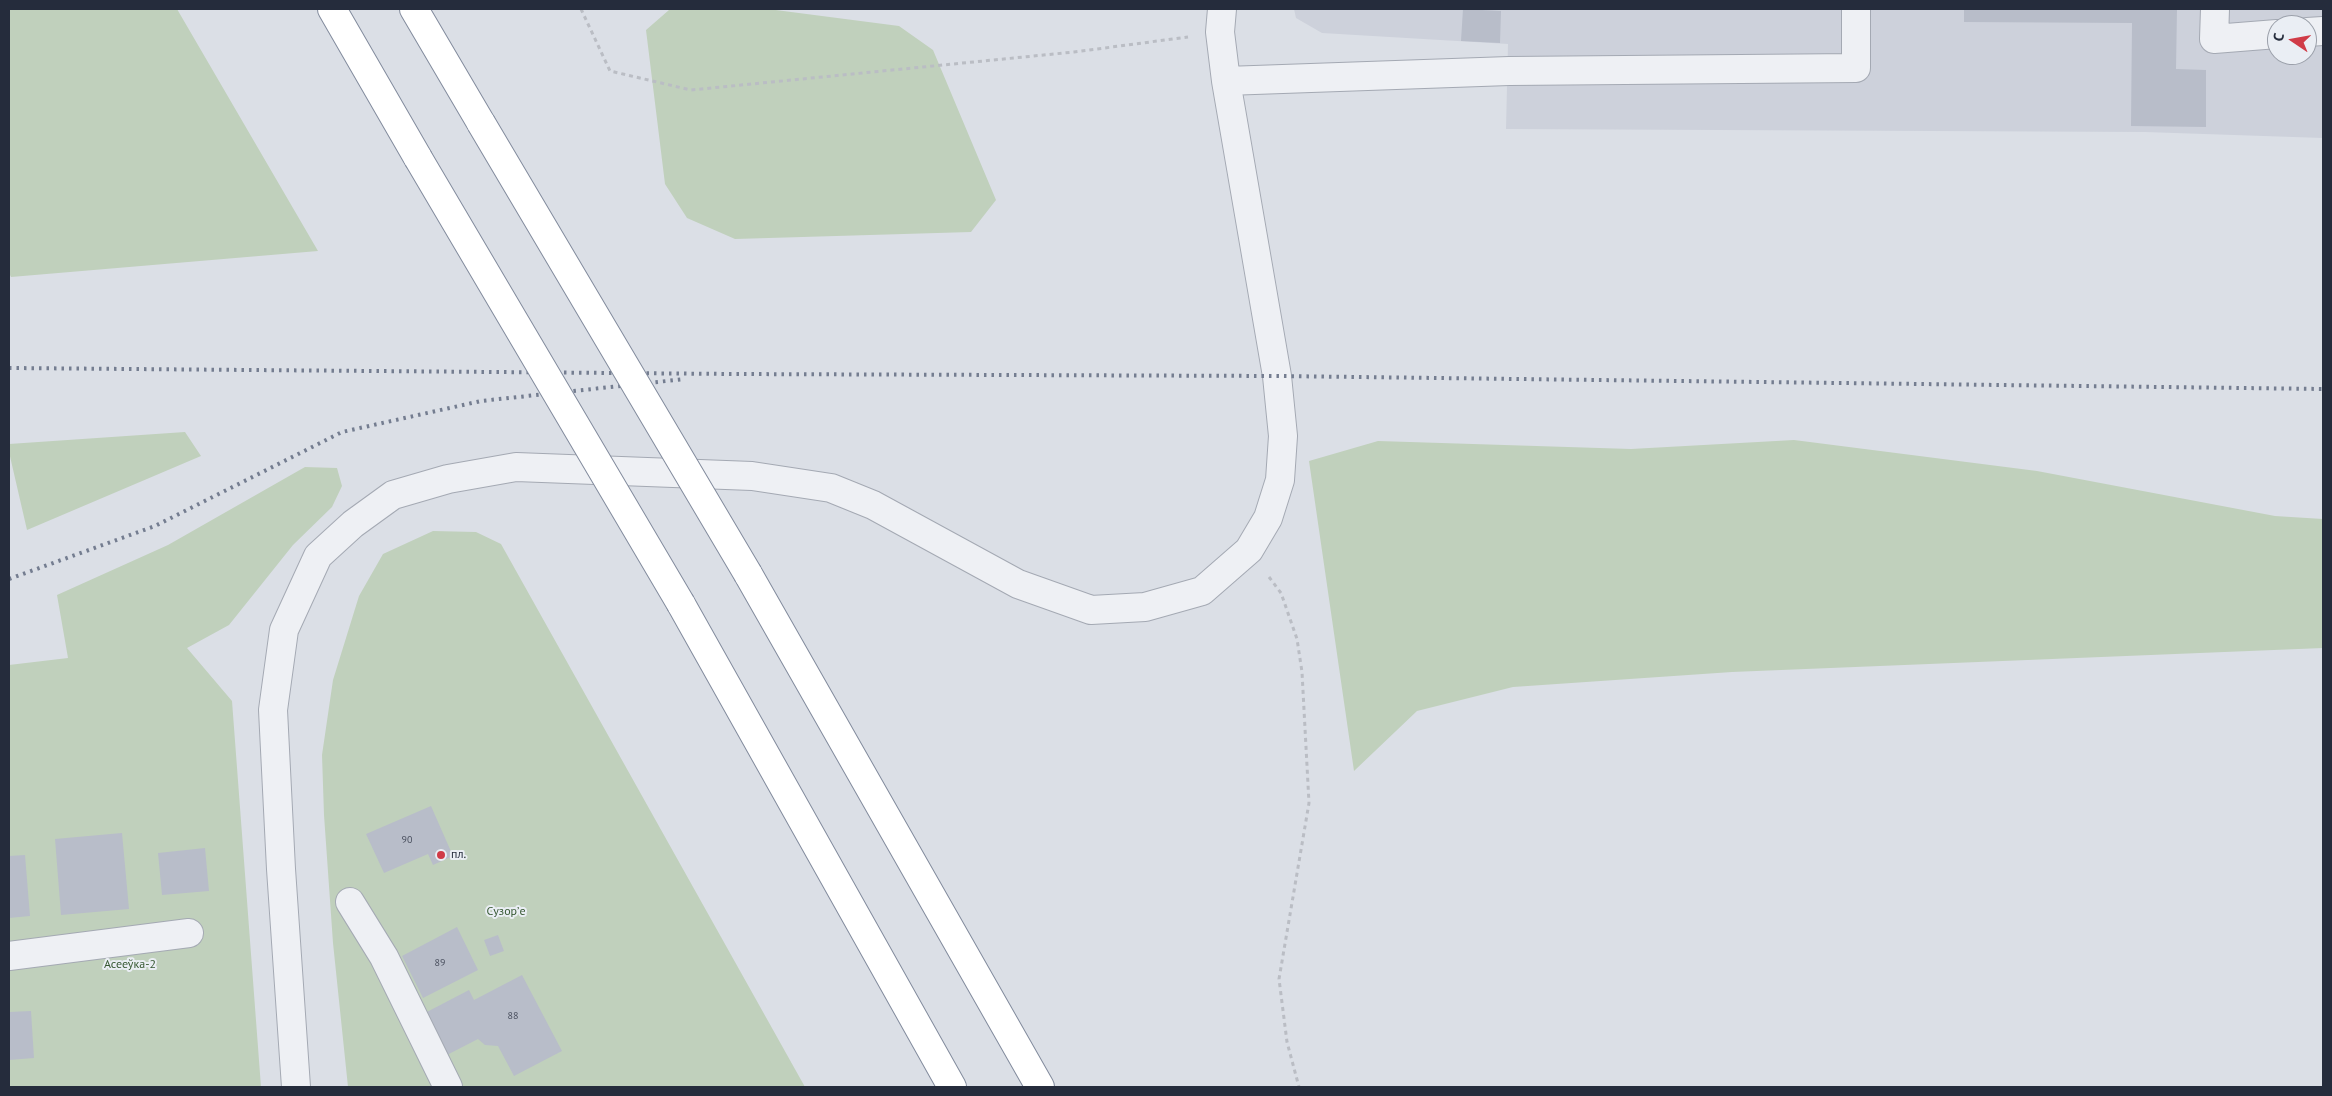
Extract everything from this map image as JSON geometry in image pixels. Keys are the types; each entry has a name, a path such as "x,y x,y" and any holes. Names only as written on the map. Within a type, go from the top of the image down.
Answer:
{"highway":[{"path":"332,9 681,604 952,1087"},
{"path":"414,9 748,574 1040,1087"}],"street":[{"path":"1226,81 1509,71 1856,68 1856,9"},
{"path":"2215,9 2214,39 2267,35"},
{"path":"296,1087 273,710 284,630 318,556 353,524 393,495 448,479 516,467 752,476 830,488 873,505 1018,584 1090,610 1145,607 1202,591 1249,550 1268,518 1280,480 1282,436 1277,376 1226,81 1221,20"},
{"path":"350,902 384,957 448,1087"},
{"path":"9,956 189,932"}],"path":[{"path":"581,9 610,71 691,90 1074,52 1221,20"},
{"path":"1249,550 1281,594 1297,638 1302,672 1309,803 1279,979 1287,1042 1299,1087"}],"shaded area":[{"path":"1294,9 2323,9 2323,138 2145,132 1506,129 1508,44 1322,33 1296,18"}],"green space":[{"path":"9,9 177,9 318,251 11,277 9,273"},
{"path":"768,9 899,26 933,50 996,200 971,232 735,239 687,218 665,184 646,30 669,10"},
{"path":"185,432 201,456 27,530 9,452 9,444"},
{"path":"1794,440 2037,471 2275,516 2323,519 2323,648 1732,672 1513,687 1417,711 1354,771 1309,461 1378,441 1631,449"},
{"name":"Асееўка-2","path":"305,467 337,468 342,486 332,507 293,545 229,625 187,648 232,701 261,1087 9,1087 9,665 68,658 57,595 168,545"},
{"name":"Сузорʼе","path":"433,531 476,532 501,544 805,1087 348,1087 333,943 324,815 322,755 333,680 359,596 383,554"}],"building":[{"path":"1463,9 1501,11 1500,43 1461,41"},
{"path":"1964,9 2177,9 2176,69 2206,70 2206,127 2131,126 2132,23 1964,22"},
{"path":"431,806 453,856 433,865 428,854 384,873 366,834"},
{"path":"122,833 129,909 61,915 55,839"},
{"path":"205,848 209,891 162,895 158,853"},
{"path":"25,855 30,916 9,918 9,856"},
{"path":"457,927 478,970 423,998 402,956"},
{"path":"498,935 504,951 490,956 484,940"},
{"path":"522,975 562,1051 514,1076 498,1046 485,1045 478,1039 445,1056 423,1014 469,990 474,1000"},
{"path":"31,1011 34,1058 9,1060 9,1012"}],"railway":[{"path":"9,368 1277,376 2323,389"},
{"path":"9,579 155,526 342,432 481,401 685,379"}],"place":[{"name":"пл.","path":"441,855"}]}
